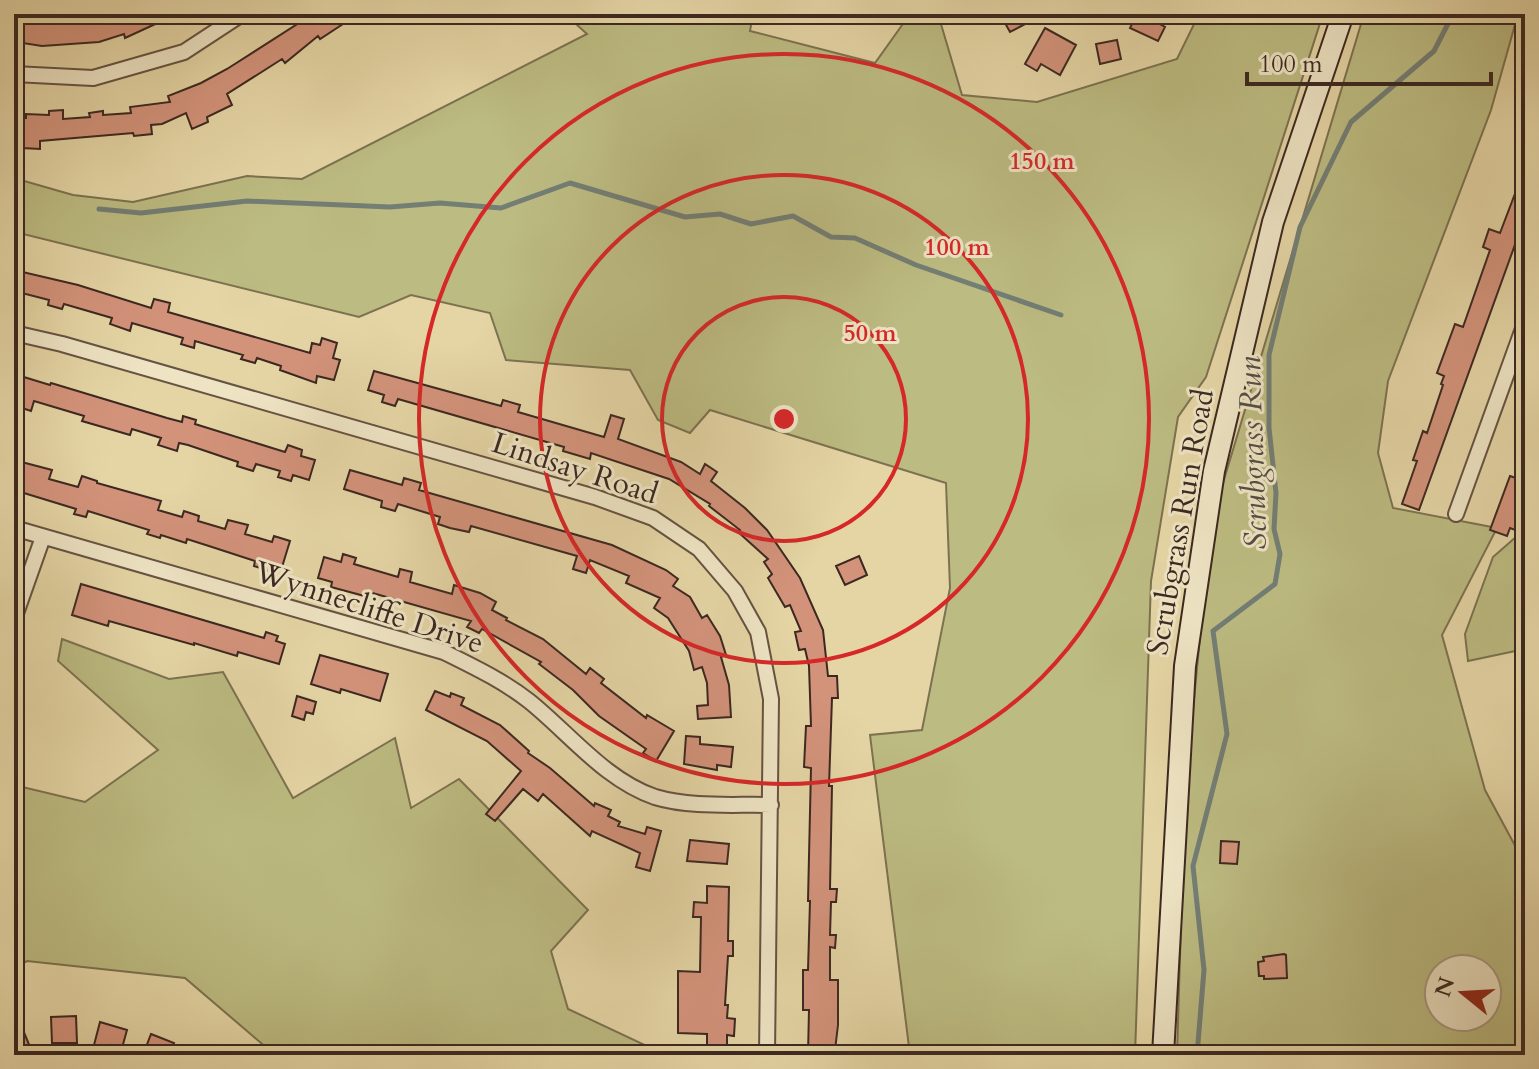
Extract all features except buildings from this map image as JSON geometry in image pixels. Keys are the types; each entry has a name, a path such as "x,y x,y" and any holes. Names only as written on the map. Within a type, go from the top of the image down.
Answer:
{"street":[{"path":"14,74 93,78 184,52 242,14"},
{"name":"Scrubgrass Run Road","path":"1163,1055 1185,666 1214,471 1273,222 1343,14"},
{"path":"1456,514 1525,323"},
{"name":"Lindsay Road","path":"14,333 62,344 565,488 653,518 699,549 735,591 758,632 771,699 767,1055"},
{"name":"Wynnecliffe Drive","path":"14,528 444,652 494,676 529,701 621,780 653,796 684,804 771,805"},
{"path":"14,619 43,537"}],"shaded area":[{"path":"565,14 753,14 750,31 875,63 910,14 938,14 962,95 1037,102 1177,59 1199,14 1323,14 1206,377 1178,417 1151,581 1135,1055 910,1055 870,735 922,730 950,588 946,483 710,410 690,433 658,420 630,370 506,360 490,313 411,295 359,317 23,234 14,199 14,178 73,195 133,202 247,176 302,179 587,34"},
{"path":"1364,14 1518,14 1491,110 1388,381 1378,453 1393,508 1497,528 1442,635 1485,790 1525,864 1525,1055 1177,1055 1185,793 1211,523"},
{"path":"1525,529 1525,649 1468,661 1465,634 1493,557"},
{"path":"62,639 169,679 223,672 293,798 395,738 411,808 459,779 588,910 551,951 568,1009 647,1046 639,1055 275,1055 185,978 27,961 14,968 14,785 85,802 158,750 58,661"}],"waterway":[{"name":"Scrubgrass Run","path":"1197,1055 1204,970 1193,866 1227,734 1213,631 1275,584 1280,554 1274,529 1276,493 1269,428 1269,355 1300,227 1351,122 1434,51 1453,14"},
{"path":"99,209 141,213 247,201 390,207 440,203 501,208 570,183 685,217 720,214 751,224 793,216 831,237 855,238 916,265 1061,315"}]}
